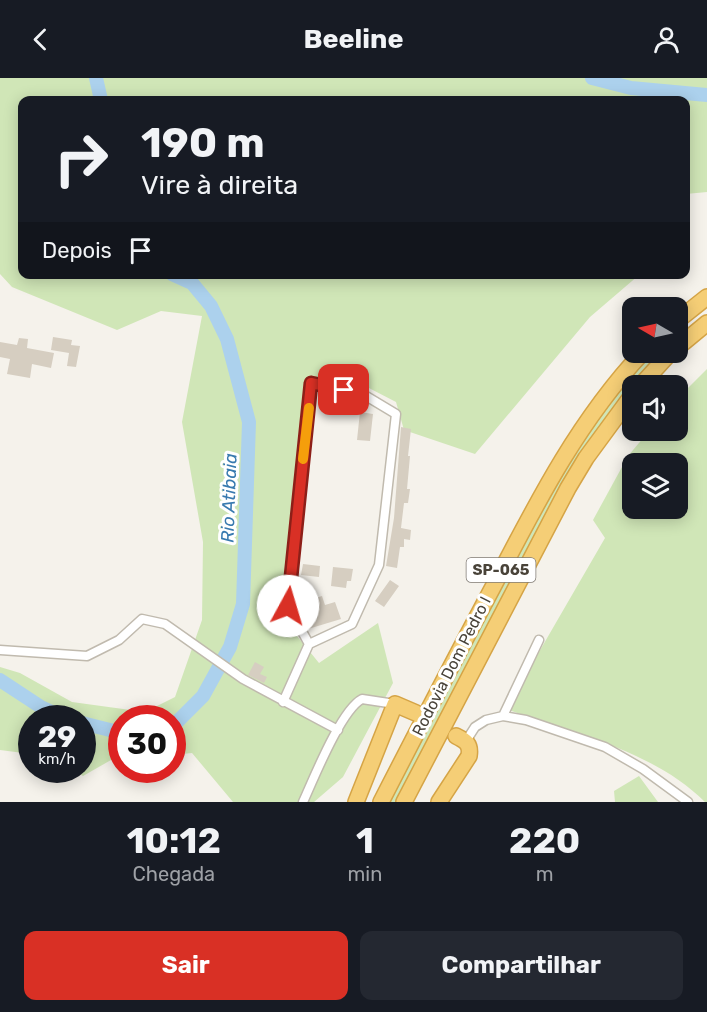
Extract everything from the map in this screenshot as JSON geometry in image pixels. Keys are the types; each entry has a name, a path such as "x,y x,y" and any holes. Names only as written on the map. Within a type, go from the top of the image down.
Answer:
{"highway":[{"path":"688,312 707,297"},
{"path":"688,338 707,323"},
{"name":"Rodovia Dom Pedro I","path":"381,802 532,511 563,456 603,397 633,363"},
{"path":"650,375 661,363"},
{"name":"Rodovia Dom Pedro I","path":"404,802 568,488 586,458 622,409"},
{"path":"356,802 395,704 416,713"},
{"path":"439,802 469,756 470,748 461,738"}],"street":[{"path":"283,702 309,644 352,624 379,565 396,414 360,393 311,383 288,606 309,644"},
{"path":"0,650 87,656 119,640 142,619 165,624 243,679 338,730"},
{"path":"503,716 539,640"},
{"path":"0,644 11,651"},
{"path":"303,802 351,706 362,699 395,704"},
{"path":"461,738 486,720 503,716 526,720 605,747 643,769 688,802"}],"green space":[{"path":"0,78 707,78 707,192 690,194 690,96 18,96 18,279 634,279 590,317 475,454 404,430 396,402 365,386 308,378 284,620 319,663 378,623 393,683 343,777 314,802 233,802 192,753 186,754 186,705 159,705 175,697 202,620 203,542 182,422 202,316 161,311 117,330 12,287 0,274"},
{"path":"641,363 655,363 645,375 631,375"},
{"path":"707,369 707,802 685,784 637,756 612,745 506,709 605,538 593,520 622,467 622,519 688,519 688,453 631,453 641,441 688,441 688,388"},
{"path":"622,386 622,401 605,420 398,802 386,802 580,437"},
{"path":"0,667 20,673 72,702 94,705 18,705 18,752 0,750"},
{"path":"96,705 108,707 108,762 96,769"},
{"path":"639,776 658,802 615,802 614,791"}],"building":[{"path":"53,337 72,340 71,345 80,346 76,367 67,366 69,353 51,350"},
{"path":"19,338 28,339 27,348 54,353 51,368 32,364 30,378 7,374 10,359 0,357 0,342 17,345"},
{"path":"360,412 373,414 370,441 357,440"},
{"path":"401,427 411,429 407,489 410,489 408,503 404,503 401,528 411,530 410,540 404,539 404,547 400,547 397,568 386,566 394,518"},
{"path":"303,564 320,566 319,577 301,575"},
{"path":"333,567 353,569 351,581 347,581 346,588 331,586"},
{"path":"390,580 399,586 384,607 375,601"},
{"path":"322,596 325,605 335,602 341,619 308,629 299,603"},
{"path":"255,662 264,667 260,674 267,677 264,683 248,675"}],"waterway":[{"name":"Rio Atibaia","path":"96,78 100,96"},
{"name":"Rio Atibaia","path":"592,78 631,88 707,95"},
{"name":"Rio Atibaia","path":"614,84 619,78"},
{"name":"Rio Atibaia","path":"183,279 192,283 211,306 227,339 249,422 243,604 230,647 203,696 186,713"},
{"name":"Rio Atibaia","path":"0,680 38,705"},
{"name":"Rio Atibaia","path":"96,726 108,730"}],"slow traffic":[{"path":"303,459 309,408"}],"route":[{"path":"288,606 311,383 344,390"}]}
